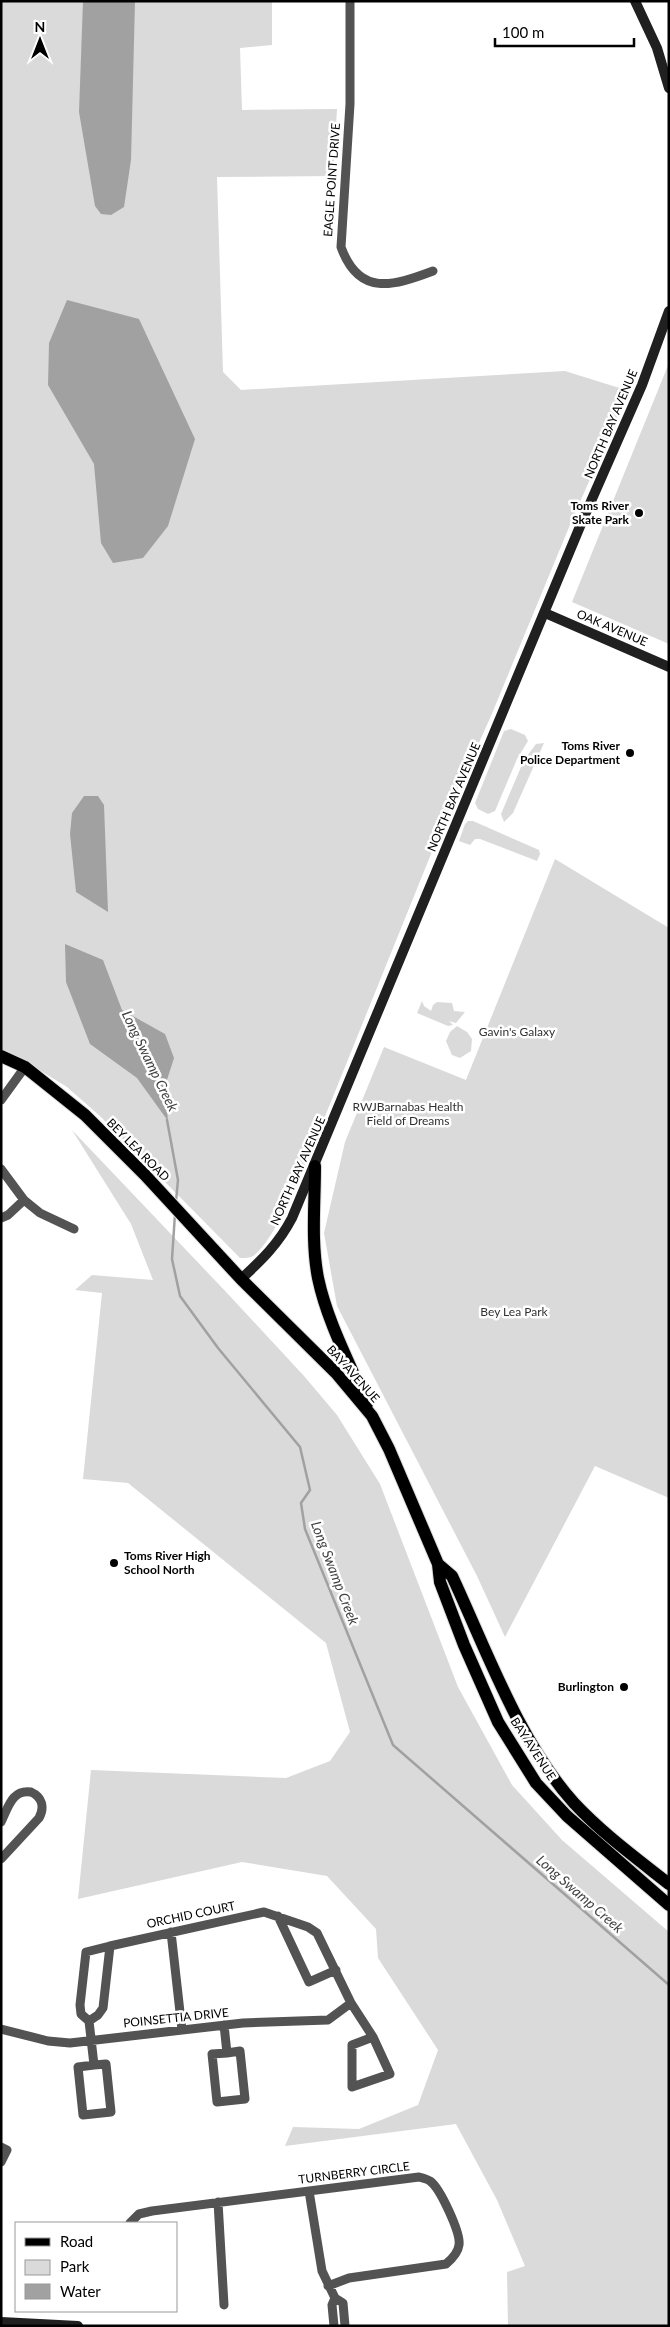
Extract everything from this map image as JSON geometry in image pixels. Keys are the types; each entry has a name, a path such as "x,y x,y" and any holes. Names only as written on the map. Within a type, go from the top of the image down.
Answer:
{"main road":[{"name":"BEY LEA ROAD","path":"1,1056 25,1067 84,1115 181,1214 241,1279"},
{"path":"315,1166 315,1243 318,1280 328,1310 372,1416"},
{"name":"BAY AVENUE","path":"241,1279 336,1372 372,1416 389,1449 438,1564 440,1582 464,1645 498,1722 536,1783 568,1816 669,1905"},
{"name":"BAY AVENUE","path":"438,1564 452,1576 509,1700 549,1770 573,1802 599,1828 669,1884"}],"street":[{"name":"EAGLE POINT DRIVE","path":"350,1 350,104 341,248 346,263 366,281 402,283 433,271"},
{"path":"635,1 657,48 669,88"},
{"name":"NORTH BAY AVENUE","path":"241,1279 268,1255 282,1237 315,1166 582,524 642,385 669,311"},
{"name":"OAK AVENUE","path":"545,613 669,666"},
{"path":"1,1100 25,1067"},
{"path":"1,1169 24,1200 40,1213 74,1229"},
{"path":"1,1218 8,1215 24,1200"},
{"path":"1,1822 11,1800 18,1793 31,1792 41,1801 42,1810 39,1818 1,1859"},
{"name":"ORCHID COURT","path":"94,2065 89,2021 81,2014 80,2005 86,1952 264,1912 308,1927 317,1934 351,2003 373,2037 390,2074 352,2087 352,2045 373,2037"},
{"path":"278,1916 309,1982 336,1970"},
{"path":"171,1932 182,2030"},
{"path":"89,2021 98,2015 102,2008 110,1946"},
{"name":"POINSETTIA DRIVE","path":"1,2029 48,2042 70,2043 224,2025 328,2020 351,2003"},
{"path":"224,2025 227,2053"},
{"path":"240,2051 245,2099 217,2102 212,2054 227,2053 240,2051"},
{"path":"106,2064 112,2112 84,2115 78,2067 94,2065 106,2064"},
{"path":"1,2147 7,2150 1,2162"},
{"name":"TURNBERRY CIRCLE","path":"131,2222 139,2214 218,2202 419,2177 430,2181 436,2188 458,2233 459,2245 446,2264 349,2278 328,2286"},
{"path":"309,2191 322,2271 335,2298 343,2303 345,2326"},
{"path":"218,2202 224,2305"},
{"path":"334,2326 332,2305 335,2298"},
{"path":"1,2322 78,2326"}],"green space":[{"path":"1,1 272,1 272,45 240,48 242,110 337,109 333,176 217,177 223,372 241,390 565,371 629,391 572,520 491,716 450,807 307,1161 275,1228 258,1251 251,1257 240,1258 101,1117 67,1087 1,1049"},
{"path":"669,363 669,644 572,602"},
{"path":"511,729 525,735 528,741 517,759 495,811 488,814 478,809 475,803 504,731"},
{"path":"544,743 513,813 504,822 501,814 524,760 536,744"},
{"path":"468,821 473,821 539,850 540,854 537,861 480,839 475,839 470,845 459,841 465,824"},
{"name":"Bey Lea Park","path":"555,859 669,928 669,1498 595,1466 505,1637 477,1576 337,1306 324,1233 345,1142 384,1047 466,1080"},
{"path":"422,1001 424,1006 431,1011 433,1005 437,1002 452,1003 454,1011 465,1012 456,1023 449,1021 453,1025 448,1026 417,1013"},
{"path":"457,1026 467,1032 472,1039 471,1051 460,1058 452,1055 446,1041 450,1032"},
{"path":"72,1130 227,1293 304,1376 337,1415 380,1484 458,1687 512,1785 562,1840 669,1932 669,2326 508,2326 507,2272 525,2266 497,2200 456,2124 285,2146 293,2127 359,2129 418,2105 438,2050 378,1958 376,1929 327,1876 242,1862 78,1899 91,1770 286,1778 330,1761 350,1732 326,1643 128,1483 83,1479 102,1293 75,1290 92,1275 153,1280 131,1224"}],"water":[{"path":"83,1 135,1 131,160 124,207 111,215 101,214 95,206 79,112"},
{"path":"67,300 139,319 195,439 168,526 143,558 113,563 101,543 94,464 48,385 49,343"},
{"path":"84,796 98,796 104,805 108,912 76,892 70,834 72,813"},
{"path":"65,944 103,960 122,1010 165,1034 174,1058 165,1086 168,1121 137,1078 90,1044 66,982"}],"waterway":[{"name":"Long Swamp Creek","path":"167,1120 178,1180 176,1201"},
{"name":"Long Swamp Creek","path":"175,1214 172,1259 180,1296 218,1348 300,1447 310,1490 301,1503 305,1529 393,1745 669,1985"}],"place":[{"name":"Toms River Skate Park","path":"639,513"},
{"name":"Toms River Police Department","path":"630,753"},
{"name":"Toms River High School North","path":"114,1563"},
{"name":"Burlington","path":"624,1687"}],"park label":[{"name":"Gavin's Galaxy","path":"517,1032"},
{"name":"RWJBarnabas Health Field of Dreams","path":"408,1114"}]}
